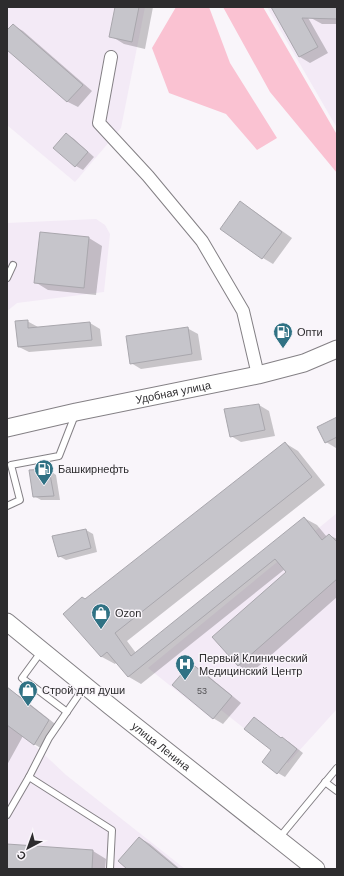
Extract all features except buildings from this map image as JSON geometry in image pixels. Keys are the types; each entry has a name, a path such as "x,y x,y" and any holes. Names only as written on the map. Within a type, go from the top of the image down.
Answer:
{"main road":[{"name":"Удобная улица","path":"7,428 304,363 337,349"},
{"name":"улица Ленина","path":"7,622 85,686 316,869"}],"street":[{"path":"111,57 99,123 148,176 202,241 243,311 258,374"}],"lane":[{"path":"7,278 13,265"},
{"path":"7,506 20,500 9,466 59,456 76,412"},
{"path":"42,651 22,678 67,712"},
{"path":"7,815 49,738 85,686"},
{"path":"278,839 337,768"},
{"path":"29,777 112,830 110,869"},
{"path":"325,782 337,791"}],"shaded area":[{"path":"7,7 145,7 121,128 75,182 7,125"},
{"path":"176,7 209,7 230,63 277,138 257,150 226,114 169,93 152,48"},
{"path":"223,7 263,7 337,133 337,173 270,92"},
{"path":"267,7 337,7 337,128"},
{"path":"96,219 105,225 110,234 104,292 17,303 7,311 7,223"},
{"path":"337,513 337,709 288,763 221,710 212,719 148,668"},
{"path":"11,690 49,720 34,745 66,775 185,869 7,869 7,695"}],"place":[{"name":"Опти","path":"283,349"},
{"name":"Башкирнефть","path":"44,486"},
{"name":"Ozon","path":"101,630"},
{"name":"Первый Клинический Медицинский Центр","path":"185,681"},
{"name":"Строй для души","path":"28,707"}]}
